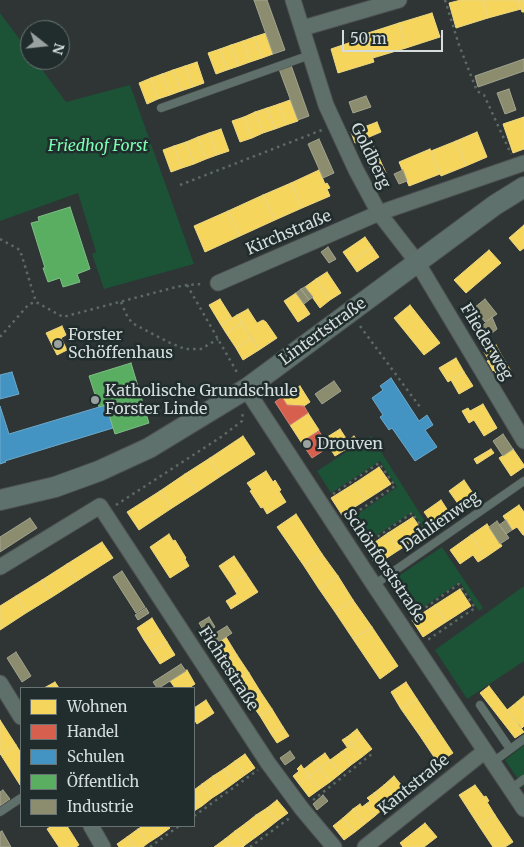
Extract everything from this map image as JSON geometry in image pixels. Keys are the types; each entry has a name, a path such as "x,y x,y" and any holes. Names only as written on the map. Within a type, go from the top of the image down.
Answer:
{"main road":[{"name":"Lintertstraße","path":"0,500 55,487 149,448 246,388 495,205 524,187"}],"street":[{"name":"Goldberg","path":"293,0 326,105 356,170 379,214 417,262"},
{"path":"302,28 399,0"},
{"name":"Kirchstraße","path":"218,283 379,214 520,165"},
{"name":"Fliederweg","path":"417,262 524,440"},
{"name":"Schönforststraße","path":"246,388 374,585 524,809"},
{"path":"0,567 102,510"},
{"name":"Fichtestraße","path":"102,510 268,763 302,809 334,847"},
{"path":"0,683 20,715"},
{"name":"Kantstraße","path":"365,847 489,756"},
{"path":"92,827 103,847"}],"lane":[{"path":"161,108 310,55"},
{"name":"Dahlienweg","path":"374,585 524,482"},
{"path":"480,705 510,749"},
{"path":"489,756 510,749 524,739"},
{"path":"511,789 524,779"},
{"path":"0,812 20,799"}],"path":[{"path":"445,0 459,45 477,91 484,95 520,165"},
{"path":"180,184 335,124"},
{"path":"0,239 20,250 36,302 63,317 187,285 218,283"},
{"path":"102,510 221,437 242,421 246,388 187,285"},
{"path":"0,337 29,304 36,302"},
{"path":"122,302 126,314 132,323 168,342 185,348 200,349 218,339"},
{"path":"350,312 420,407"},
{"path":"334,494 379,463 395,486 336,526"},
{"path":"367,544 412,513 428,536"},
{"path":"415,615 460,584 475,608 417,647"},
{"path":"195,815 268,763"},
{"path":"150,847 179,827"}],"green space":[{"name":"Friedhof Forst","path":"0,13 20,40 20,70 42,70 66,102 130,85 194,264 104,289 92,254 96,252 78,193 0,221"},
{"path":"371,436 433,534 430,537 412,512 365,543 349,520 397,487 380,461 331,493 317,471"},
{"path":"442,547 483,608 479,611 460,582 413,614 391,581"},
{"path":"524,586 524,661 467,699 435,650"},
{"path":"524,745 524,788 505,760"}],"building: Wohnen":[{"path":"461,0 483,0 488,18 456,28 449,3"},
{"path":"483,0 518,0 521,9 488,18"},
{"path":"518,0 524,0 524,12 522,12"},
{"path":"432,13 440,37 406,48 399,23"},
{"path":"399,23 406,48 373,58 365,34"},
{"path":"266,33 273,54 262,58 254,37"},
{"path":"254,37 262,58 250,62 243,41"},
{"path":"366,37 374,62 338,73 331,49"},
{"path":"243,41 250,62 239,66 231,45"},
{"path":"231,45 239,66 227,70 220,49"},
{"path":"220,49 227,70 216,74 208,53"},
{"path":"197,62 204,83 193,87 185,66"},
{"path":"185,66 193,87 181,91 173,70"},
{"path":"173,70 181,91 170,95 162,74"},
{"path":"162,74 170,95 158,99 151,78"},
{"path":"151,78 158,99 147,104 139,83"},
{"path":"290,100 298,121 286,125 279,104"},
{"path":"279,104 286,125 275,129 267,108"},
{"path":"267,108 275,129 263,133 255,112"},
{"path":"255,112 263,133 252,138 244,117"},
{"path":"244,117 252,138 240,142 232,121"},
{"path":"524,117 524,149 513,153 503,124"},
{"path":"377,122 381,132 355,143 351,132"},
{"path":"221,129 229,151 217,155 209,133"},
{"path":"477,132 487,157 466,166 456,141"},
{"path":"209,133 217,155 206,159 198,137"},
{"path":"198,137 206,159 194,164 186,142"},
{"path":"456,141 466,166 441,176 431,151"},
{"path":"186,142 194,164 182,168 174,146"},
{"path":"174,146 182,168 171,172 163,150"},
{"path":"374,147 386,173 375,178 363,152"},
{"path":"430,149 440,174 409,186 399,162"},
{"path":"319,170 325,184 327,183 330,188 327,189 330,196 302,208 291,183"},
{"path":"291,183 302,208 275,220 263,195"},
{"path":"263,195 275,220 240,236 228,211"},
{"path":"228,211 240,236 205,252 194,226"},
{"path":"524,225 524,248 520,251 509,238"},
{"path":"365,237 372,247 350,262 343,252"},
{"path":"372,247 379,257 357,272 350,262"},
{"path":"489,250 501,263 466,293 454,280"},
{"path":"327,272 341,293 330,300 316,279"},
{"path":"316,279 330,300 320,308 305,287"},
{"path":"296,293 310,314 298,322 284,301"},
{"path":"220,299 232,318 221,325 209,305"},
{"path":"410,305 440,343 424,355 394,318"},
{"path":"248,309 257,323 263,320 266,322 277,338 259,350 237,315"},
{"path":"237,315 242,323 226,333 221,325"},
{"path":"242,323 252,338 236,348 226,333"},
{"name":"Forster Schöffenhaus","path":"62,326 66,335 61,338 67,350 57,355 46,333"},
{"path":"252,338 259,350 243,360 236,348"},
{"path":"496,345 503,358 490,365 484,352"},
{"path":"456,358 464,372 448,382 439,368"},
{"path":"503,358 511,371 499,378 490,365"},
{"path":"464,372 473,386 459,394 451,380"},
{"path":"300,386 310,402 304,406 287,405 282,397"},
{"path":"483,404 497,428 484,436 474,420 469,423 462,411 468,408 470,411"},
{"path":"308,413 319,430 301,442 290,425"},
{"path":"340,429 351,446 335,456 324,439"},
{"path":"243,436 255,454 221,476 210,458"},
{"path":"354,436 358,441 351,446 347,441"},
{"path":"491,449 494,453 477,464 474,459"},
{"path":"513,449 524,467 511,476 499,458"},
{"path":"210,458 221,476 197,492 185,474"},
{"path":"379,467 391,484 366,500 355,483"},
{"path":"266,471 273,482 275,480 286,502 267,514 250,491 252,490 247,483"},
{"path":"185,474 197,492 172,508 160,491"},
{"path":"464,480 476,498 461,508 449,491"},
{"path":"355,483 366,500 342,515 331,498"},
{"path":"160,491 172,508 139,530 127,512"},
{"path":"441,500 452,517 436,529 424,512"},
{"path":"519,505 524,512 524,535 517,527 512,530 503,516"},
{"path":"296,514 322,554 304,566 277,527"},
{"path":"413,517 424,534 399,550 388,533"},
{"path":"487,524 502,546 486,557 471,535"},
{"path":"388,533 399,550 376,565 365,549"},
{"path":"169,534 173,541 175,540 189,566 170,578 150,547"},
{"path":"471,535 486,557 478,562 473,555 460,564 450,550"},
{"path":"102,542 113,558 77,581 67,564"},
{"path":"322,554 338,576 319,589 304,566"},
{"path":"234,556 246,574 231,584 219,566"},
{"path":"67,564 77,581 52,597 42,580"},
{"path":"246,574 258,592 231,609 226,601 237,594 231,584"},
{"path":"338,576 353,600 335,612 319,589"},
{"path":"42,580 52,597 26,613 16,596"},
{"path":"460,589 471,606 446,622 435,605"},
{"path":"16,596 26,613 0,630 0,606"},
{"path":"353,600 372,627 353,639 335,612"},
{"path":"435,605 446,622 423,637 412,620"},
{"path":"152,618 160,631 144,640 137,628"},
{"path":"372,627 398,666 380,679 353,639"},
{"path":"160,631 167,642 152,652 144,640"},
{"path":"226,637 237,655 225,663 214,645"},
{"path":"167,642 175,655 160,664 152,652"},
{"path":"237,655 249,673 237,681 225,663"},
{"path":"187,670 195,684 190,687 174,687 170,681"},
{"path":"249,673 260,691 248,699 237,681"},
{"path":"55,682 58,687 46,687"},
{"path":"406,682 417,699 401,709 391,692"},
{"path":"489,686 524,732 515,738 480,693"},
{"path":"260,691 272,709 260,716 248,699"},
{"path":"524,696 524,711 517,702"},
{"path":"417,699 435,726 420,736 401,709"},
{"path":"206,700 214,713 197,724 195,721 195,707"},
{"path":"517,702 524,711 524,726 522,728 507,710"},
{"path":"272,709 283,727 271,734 260,716"},
{"path":"0,720 16,745 1,755 0,754"},
{"path":"435,726 453,753 438,763 420,736"},
{"path":"283,727 289,736 277,743 271,734"},
{"path":"357,729 362,736 352,744 347,737"},
{"path":"362,736 372,749 362,757 352,744"},
{"path":"347,737 352,744 347,747 342,740"},
{"path":"352,744 362,757 351,765 341,752"},
{"path":"16,745 20,751 20,785 1,755"},
{"path":"341,752 351,765 340,774 330,760"},
{"path":"325,753 330,760 320,768 314,761"},
{"path":"245,754 255,768 245,775 235,761"},
{"path":"330,760 340,774 330,782 320,768"},
{"path":"235,761 245,775 234,783 224,769"},
{"path":"314,761 320,768 309,776 304,769"},
{"path":"301,765 309,776 299,784 293,776 299,771 297,769"},
{"path":"320,768 330,782 320,789 309,776"},
{"path":"224,769 234,783 223,791 213,776"},
{"path":"213,776 223,791 212,798 202,784"},
{"path":"309,776 320,789 309,797 299,784"},
{"path":"394,776 406,791 396,799 384,785"},
{"path":"202,784 212,798 202,806 195,796 195,789"},
{"path":"384,785 396,799 385,807 374,793"},
{"path":"475,785 484,797 486,796 489,801 487,802 495,815 479,826 459,795"},
{"path":"374,793 385,807 375,816 366,804 370,801 367,798"},
{"path":"195,796 202,806 195,810"},
{"path":"277,800 288,813 277,821 267,808"},
{"path":"360,804 362,807 366,804 375,816 365,824 353,809"},
{"path":"267,808 277,821 267,829 256,815"},
{"path":"353,809 365,824 355,832 343,818"},
{"path":"256,815 267,829 256,837 246,823"},
{"path":"495,815 513,842 505,847 493,847 479,826"},
{"path":"343,818 355,832 344,840 333,826"},
{"path":"246,823 256,837 245,845 235,831"},
{"path":"425,823 437,837 424,847 403,847 400,843"},
{"path":"50,827 68,827 79,845 76,847 59,847 47,829"},
{"path":"141,827 153,827 159,836 148,843 138,829"},
{"path":"153,827 170,828 159,836"},
{"path":"138,829 148,843 143,847 135,847 127,837"},
{"path":"235,831 245,845 243,847 230,847 225,839"},
{"path":"127,837 135,847 119,847 117,844"},
{"path":"225,839 230,847 214,847"}],"building: Handel":[{"path":"282,397 287,405 304,406 308,413 290,425 275,402"},
{"path":"319,431 329,447 312,458 301,442"}],"building: Schulen":[{"path":"12,372 19,394 0,399 0,375"},
{"path":"391,378 419,421 427,415 433,425 425,430 437,447 415,461 392,428 389,430 380,417 383,415 372,398 383,390 380,386"},
{"path":"106,405 113,428 0,464 0,406 9,434"}],"building: Öffentlich":[{"path":"70,207 90,269 77,274 80,282 63,287 60,278 48,282 31,223 39,221 38,217"},
{"path":"131,363 149,423 115,434 106,405 99,407 89,376"}],"building: Industrie":[{"path":"254,0 267,0 285,50 273,54"},
{"path":"524,59 524,71 478,87 475,76"},
{"path":"291,65 309,116 298,120 279,69"},
{"path":"509,89 516,110 505,114 497,93"},
{"path":"366,96 371,107 353,113 349,102"},
{"path":"319,139 334,173 323,178 308,144"},
{"path":"403,170 407,181 399,184 394,174"},
{"path":"328,247 336,259 329,263 321,252"},
{"path":"305,287 313,297 309,300 301,289"},
{"path":"301,289 309,300 304,304 296,293"},
{"path":"485,299 497,314 485,322 474,308"},
{"path":"492,317 497,329 487,337 480,328"},
{"path":"334,381 341,391 322,404 315,394"},
{"path":"503,434 513,449 503,456 493,441"},
{"path":"30,518 37,528 0,552 0,537"},
{"path":"506,520 512,530 506,534 499,525"},
{"path":"497,521 509,538 500,544 489,527"},
{"path":"122,571 145,607 136,613 113,577"},
{"path":"146,608 149,613 138,620 135,615"},
{"path":"209,617 215,627 205,633 199,623"},
{"path":"227,626 232,633 214,645 209,637"},
{"path":"16,652 31,676 22,682 7,658"},
{"path":"181,664 186,671 161,687 156,687 153,682"},
{"path":"290,751 295,758 285,765 280,758"},
{"path":"3,790 10,799 0,806 0,792"},
{"path":"323,795 328,801 317,810 313,804"},
{"path":"2,831 11,847 0,847 0,832"}],"place":[{"name":"Forster Schöffenhaus","path":"58,344"},
{"name":"Katholische Grundschule Forster Linde","path":"95,400"},
{"name":"Drouven","path":"307,444"}]}
